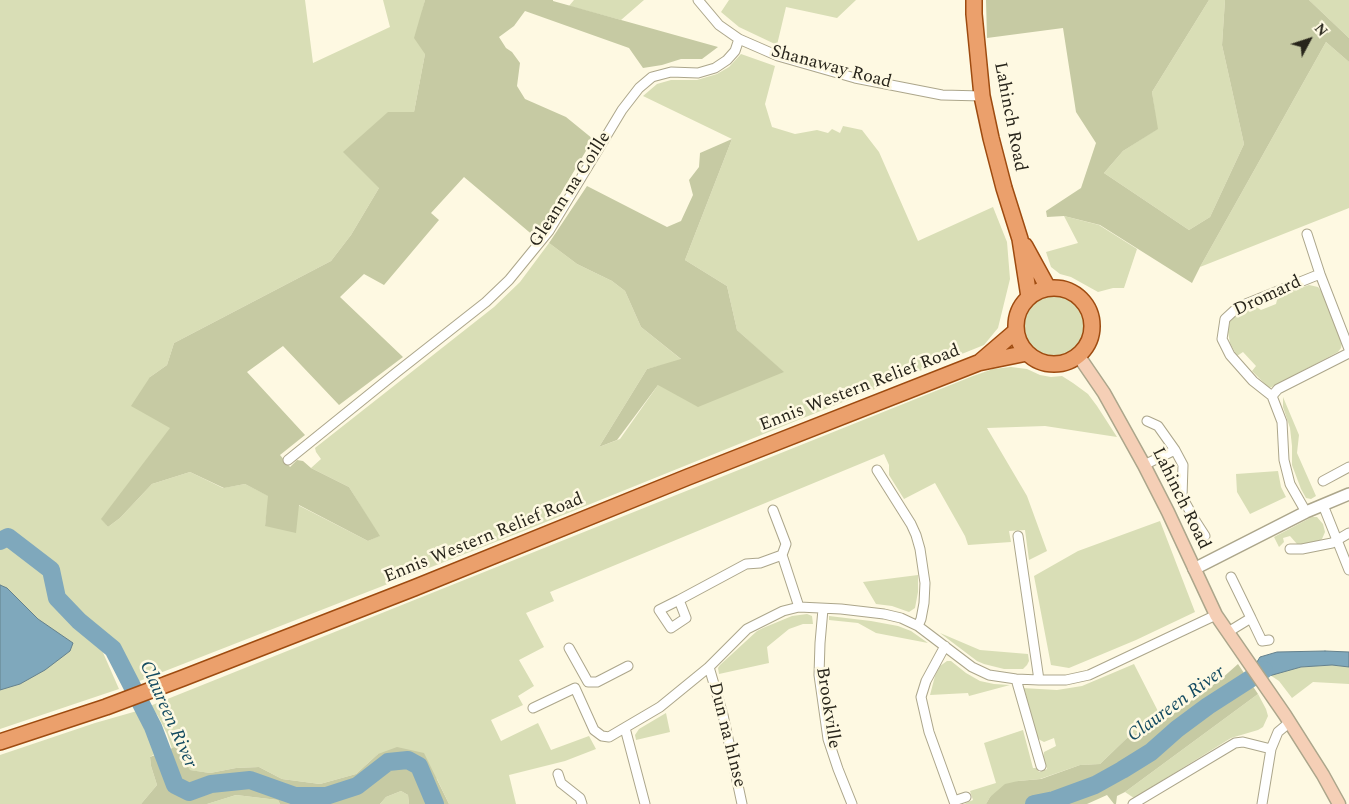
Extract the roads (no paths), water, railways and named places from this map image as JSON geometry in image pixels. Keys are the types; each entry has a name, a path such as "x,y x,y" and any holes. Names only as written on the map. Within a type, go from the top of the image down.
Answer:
{"main road":[{"name":"Lahinch Road","path":"974,0 982,96 1004,188 1020,239 1029,297"},
{"name":"Lahinch Road","path":"1020,239 1048,288"},
{"path":"1048,288 1058,288 1068,291 1084,303 1092,324 1086,346 1078,355 1069,361 1058,364 1036,360 1027,353 1020,343 1016,332 1016,319 1021,307 1029,297 1048,288"},
{"name":"Ennis Western Relief Road","path":"978,363 1016,332"},
{"name":"Ennis Western Relief Road","path":"0,742 106,707 183,678 978,363 1027,353"},
{"name":"Lahinch Road","path":"1078,355 1104,393 1144,465 1216,615 1270,691 1324,775 1339,804"}],"street":[{"name":"Shanaway Road","path":"698,0 720,25 739,38 778,56 855,78 942,95 982,96"},
{"name":"Gleann na Coille","path":"288,460 486,302 509,280 549,231 622,110 640,88 652,77 670,72 698,73 715,68 727,60 735,51 739,38"},
{"name":"Dromard","path":"1307,234 1320,274 1349,349"},
{"name":"Dromard","path":"1272,396 1253,381 1230,355 1222,339 1225,319 1238,307 1320,274"},
{"path":"1306,512 1290,484 1284,460 1282,422 1272,396 1278,389 1349,353"},
{"path":"1147,421 1158,426 1183,465 1182,497 1206,536"},
{"path":"302,450 308,458"},
{"path":"1144,465 1175,450"},
{"path":"1323,481 1349,467"},
{"path":"877,470 911,524 920,549 925,583 924,603 918,626 972,666 989,675 1039,680 1066,680 1089,675 1216,615"},
{"path":"1194,569 1306,512 1349,494"},
{"path":"1323,505 1349,570"},
{"path":"773,510 786,544 782,555 799,607"},
{"path":"1290,549 1302,549 1332,543 1349,533"},
{"path":"1018,536 1039,680"},
{"path":"679,600 746,564 782,555"},
{"path":"1231,577 1262,641 1269,640"},
{"name":"Dun na hInse","path":"575,688 594,730 602,736 609,737 660,707 709,667 747,629 783,611 799,607 841,609 884,614 901,618 918,626"},
{"name":"Brookville","path":"823,609 819,675 828,739 852,804"},
{"path":"1228,632 1251,618"},
{"path":"944,646 926,681 921,697 928,732 954,803 966,797"},
{"path":"568,648 588,682"},
{"path":"533,708 588,682 597,682 628,666"},
{"name":"Dun na hInse","path":"709,667 723,715 742,804"},
{"path":"1016,679 1041,766"},
{"path":"1262,804 1271,749 1278,732 1290,722"},
{"path":"625,728 645,804"},
{"path":"1133,804 1235,743 1243,742 1271,749"},
{"path":"558,774 561,783 580,798 582,804"}],"water":[{"path":"0,585 7,588 38,619 73,643 70,651 45,670 20,684 0,690"},
{"path":"1277,652 1349,652 1349,667 1332,665 1301,667 1244,683 1260,657"}],"waterway":[{"name":"Claureen River","path":"0,541 8,537 51,570 57,598 79,621 113,649 153,727 175,785 189,792 211,784 250,780 295,796 326,796 357,786 388,762 408,760 419,766 435,804"},
{"name":"Claureen River","path":"1034,804 1054,800 1095,785 1122,770 1151,752 1177,729 1208,706 1264,670"}]}
